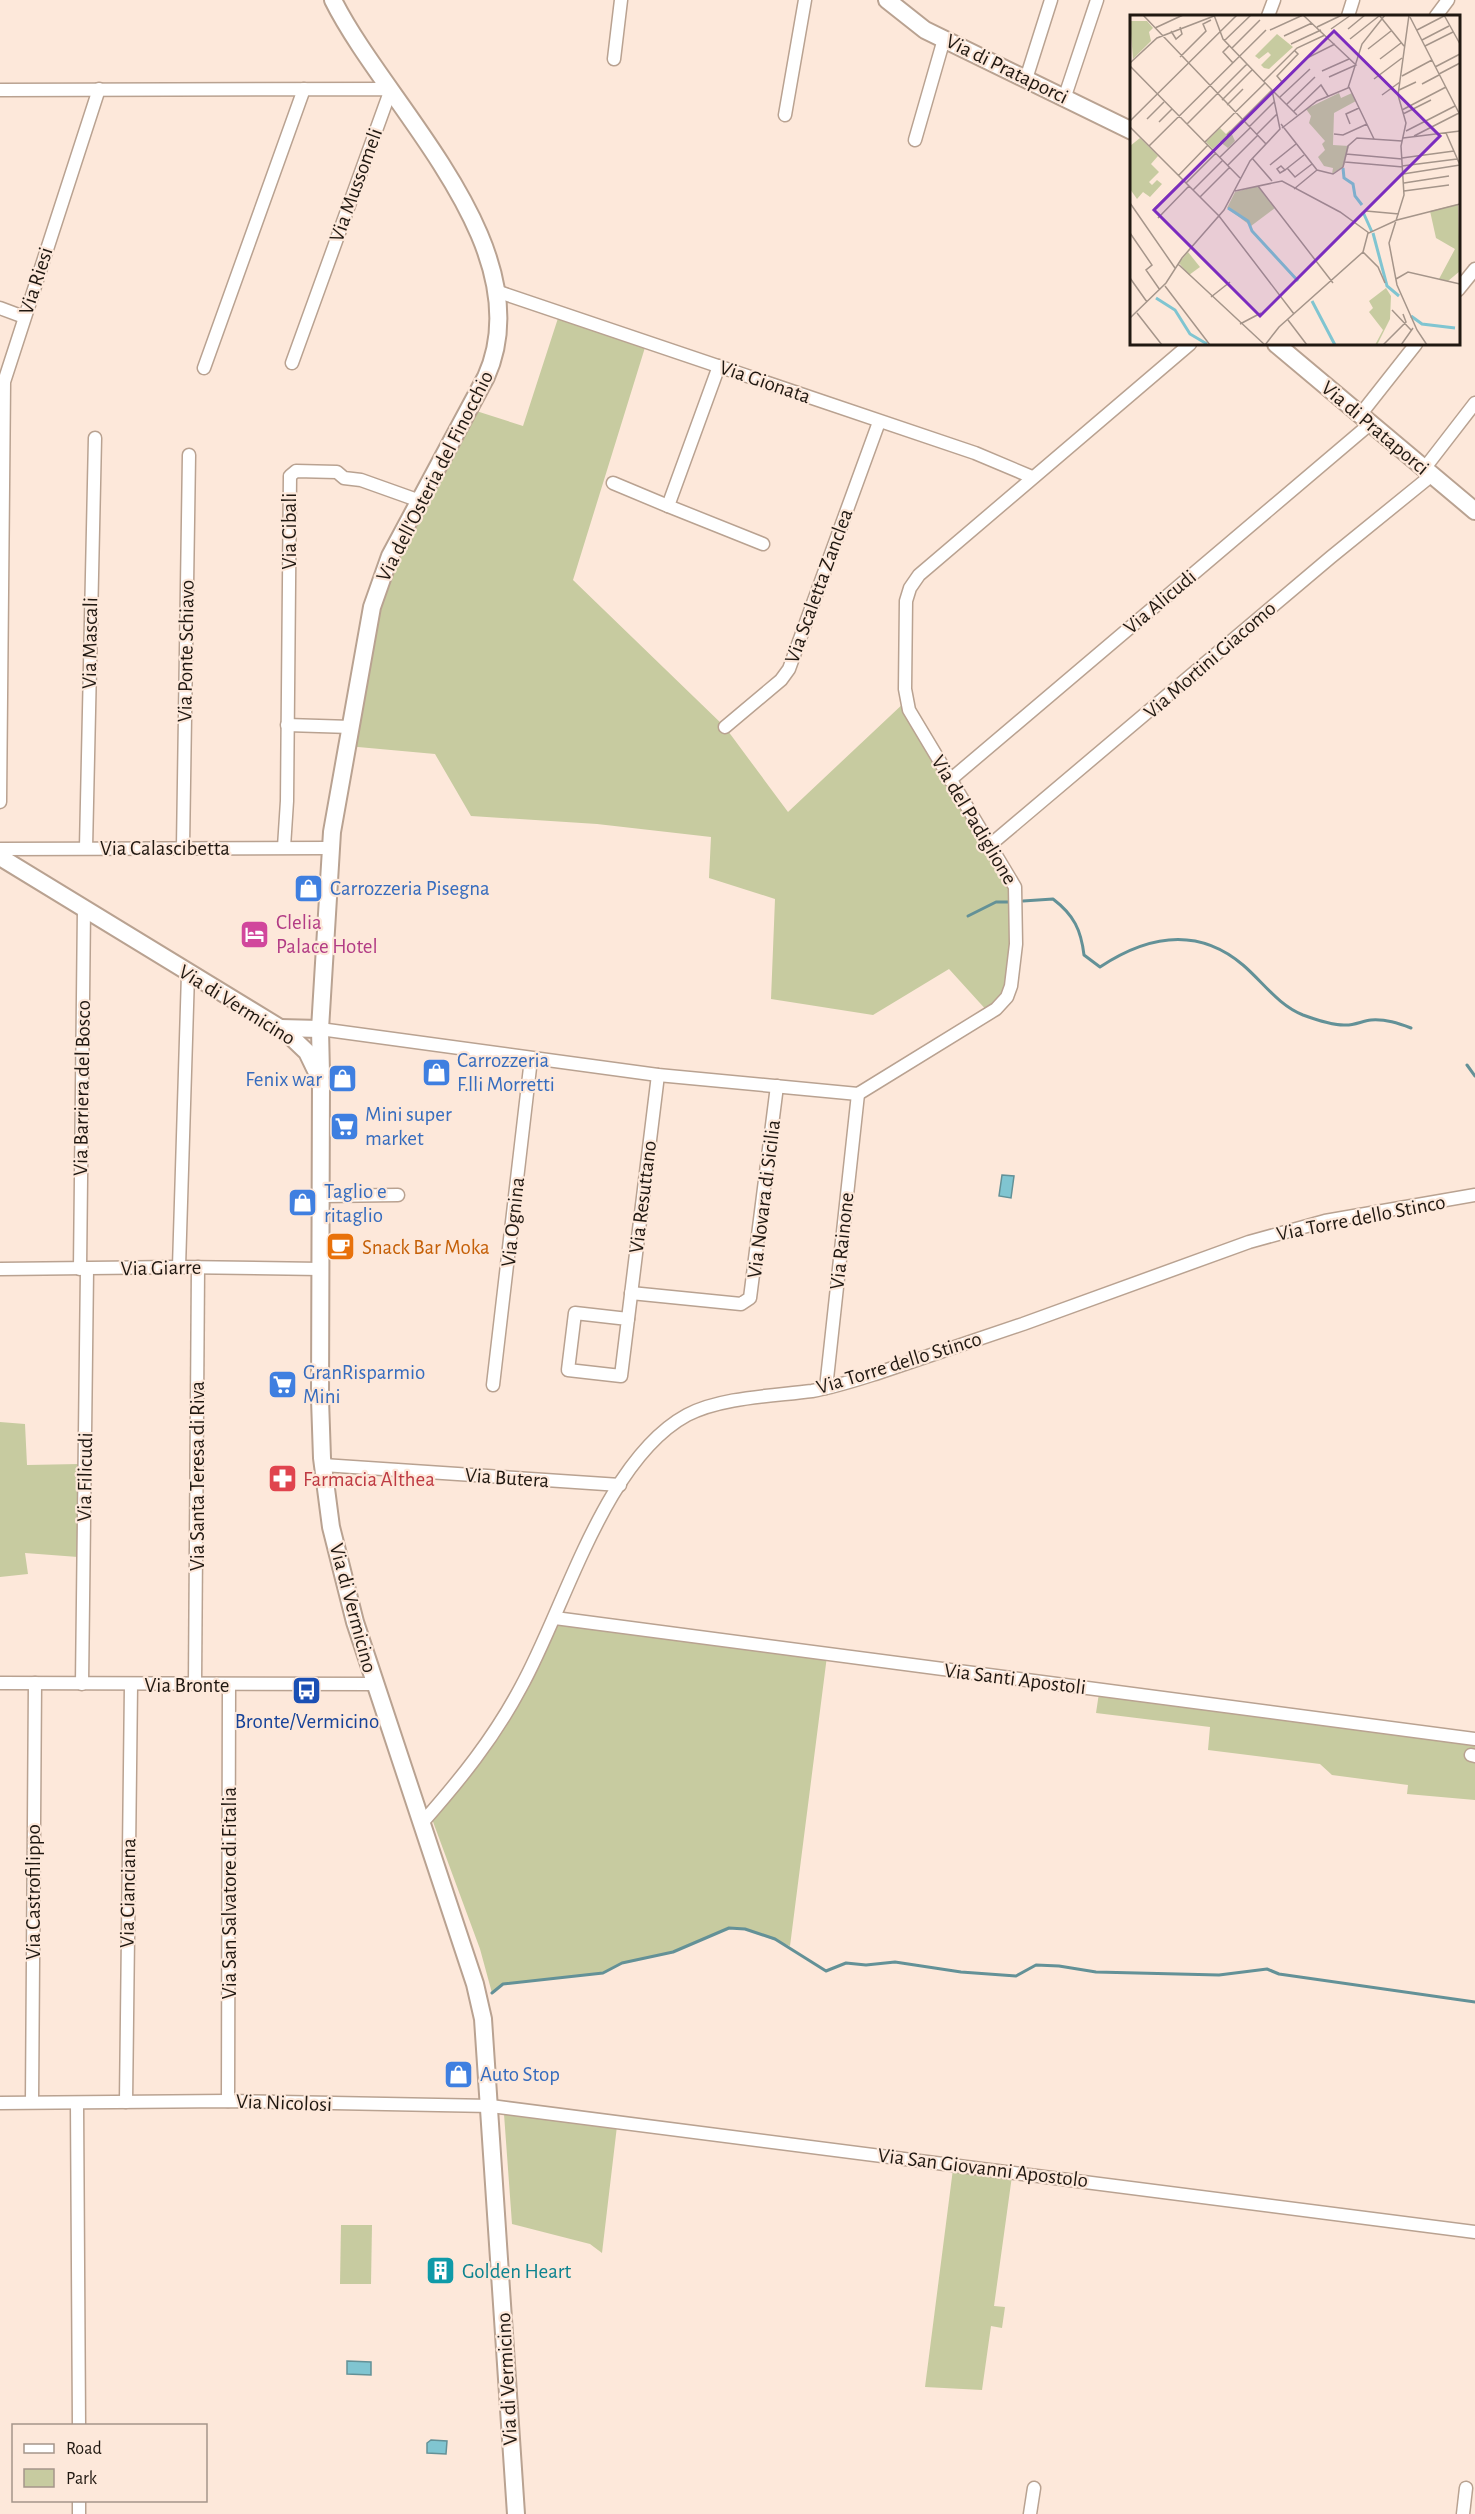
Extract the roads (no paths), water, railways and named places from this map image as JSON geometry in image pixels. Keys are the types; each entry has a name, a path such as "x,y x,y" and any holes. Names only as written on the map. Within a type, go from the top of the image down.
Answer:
{"main road":[{"name":"Via dell'Osteria del Finocchio","path":"321,1081 320,1029 330,848 374,598 390,556 494,358 498,333 496,291 469,209 391,89 353,36 333,0"},
{"name":"Via di Prataporci","path":"886,0 914,23 1065,96 1130,130"},
{"name":"Via di Prataporci","path":"1277,345 1475,511"},
{"name":"Via di Vermicino","path":"0,857 188,974 280,1028 304,1048 317,1068 321,1081 323,1196 320,1381 323,1465 329,1515 340,1566 375,1684 481,2006 491,2106 516,2514"},
{"path":"280,1028 320,1029"},
{"path":"304,1048 307,1035 320,1029"}],"street":[{"path":"614,59 621,0"},
{"path":"785,115 805,0"},
{"path":"1026,79 1051,0"},
{"path":"1065,96 1097,0"},
{"path":"1268,15 1274,0"},
{"path":"1348,15 1353,0"},
{"path":"1437,15 1448,0"},
{"path":"915,140 944,39"},
{"name":"Via Riesi","path":"0,802 4,388 24,317 99,89"},
{"path":"204,368 303,89"},
{"path":"0,90 391,89"},
{"name":"Via Mussomeli","path":"292,363 391,89"},
{"path":"1460,288 1475,269"},
{"name":"Via Gionata","path":"496,291 975,453 1032,477"},
{"path":"0,308 24,317"},
{"name":"Via del Padiglione","path":"858,1094 993,1011 1009,993 1016,944 1016,892 1011,877 913,718 906,701 908,592 919,575 1189,345"},
{"name":"Via Alicudi","path":"950,780 1365,420 1415,345"},
{"path":"668,506 719,366"},
{"name":"Via Mortini Giacomo","path":"990,845 1331,557 1428,472 1475,403"},
{"name":"Via Scaletta Zanclea","path":"725,727 778,682 789,669 879,422"},
{"name":"Via Mascali","path":"86,848 94,438"},
{"name":"Via Ponte Schiavo","path":"183,847 189,455"},
{"name":"Via Cibali","path":"284,847 290,476 296,471 337,472 344,478 361,480 420,501"},
{"path":"613,483 763,543"},
{"path":"287,725 351,727"},
{"name":"Via Calascibetta","path":"0,849 330,848"},
{"name":"Via Barriera del Bosco","path":"84,908 84,1269"},
{"path":"179,1266 188,974"},
{"path":"320,1029 658,1075 858,1094"},
{"name":"Via Ognina","path":"493,1385 531,1059"},
{"name":"Via Resuttano","path":"628,1319 575,1313 568,1370 621,1376 658,1075"},
{"name":"Via Novara di Sicilia","path":"631,1293 741,1304 750,1298 777,1086"},
{"name":"Via Rainone","path":"826,1388 858,1094"},
{"path":"323,1196 398,1195"},
{"name":"Via Torre dello Stinco","path":"422,1822 467,1771 502,1723 555,1618 582,1555 620,1485 657,1439 691,1413 744,1400 826,1388 1000,1332 1249,1242 1325,1221 1475,1195"},
{"name":"Via Giarre","path":"0,1269 179,1266 321,1269"},
{"name":"Via Santa Teresa di Riva","path":"195,1684 198,1267"},
{"name":"Via Filicudi","path":"82,1684 84,1269"},
{"name":"Via Butera","path":"323,1465 620,1485"},
{"name":"Via Santi Apostoli","path":"555,1618 1475,1739"},
{"name":"Via Bronte","path":"0,1683 375,1684"},
{"name":"Via Castrofilippo","path":"32,2101 35,1683"},
{"name":"Via Cianciana","path":"126,2102 131,1684"},
{"name":"Via San Salvatore di Fitalia","path":"228,2101 229,1685"},
{"name":"Via Nicolosi","path":"0,2103 228,2101 491,2106"},
{"path":"77,2103 79,2424"},
{"name":"Via San Giovanni Apostolo","path":"491,2106 1475,2232"},
{"path":"1030,2514 1034,2488"},
{"path":"1463,2514 1466,2488"}],"water":[{"path":"1002,1175 1014,1176 1011,1198 999,1196"},
{"path":"347,2361 371,2362 371,2375 347,2374"},
{"path":"431,2440 447,2441 446,2454 427,2453 427,2443"}],"waterway":[{"path":"1023,901 1053,899 1066,911 1075,924 1081,938 1084,955 1100,967 1118,956 1154,942 1190,940 1226,953 1243,965 1278,999 1303,1015 1339,1025 1376,1020 1411,1028"},
{"path":"968,916 996,902 1011,902"},
{"path":"1467,1065 1475,1076"},
{"path":"492,1993 503,1984 603,1973 622,1963 673,1952 729,1928 745,1929 775,1939 826,1971 846,1963 866,1965 895,1962 961,1972 1016,1976 1036,1965 1096,1972 1219,1975 1267,1969 1279,1974 1475,2002"}],"place":[{"name":"Carrozzeria Pisegna","path":"309,888"},
{"name":"Clelia Palace Hotel","path":"255,934"},
{"name":"Carrozzeria F.lli Morretti","path":"436,1072"},
{"name":"Fenix war","path":"343,1079"},
{"name":"Mini super market","path":"344,1126"},
{"name":"Taglio e ritaglio","path":"303,1203"},
{"name":"Snack Bar Moka","path":"341,1247"},
{"name":"GranRisparmio Mini","path":"282,1384"},
{"name":"Farmacia Althea","path":"282,1479"},
{"name":"Bronte/Vermicino","path":"307,1690"},
{"name":"Auto Stop","path":"459,2074"},
{"name":"Golden Heart","path":"441,2271"}]}
